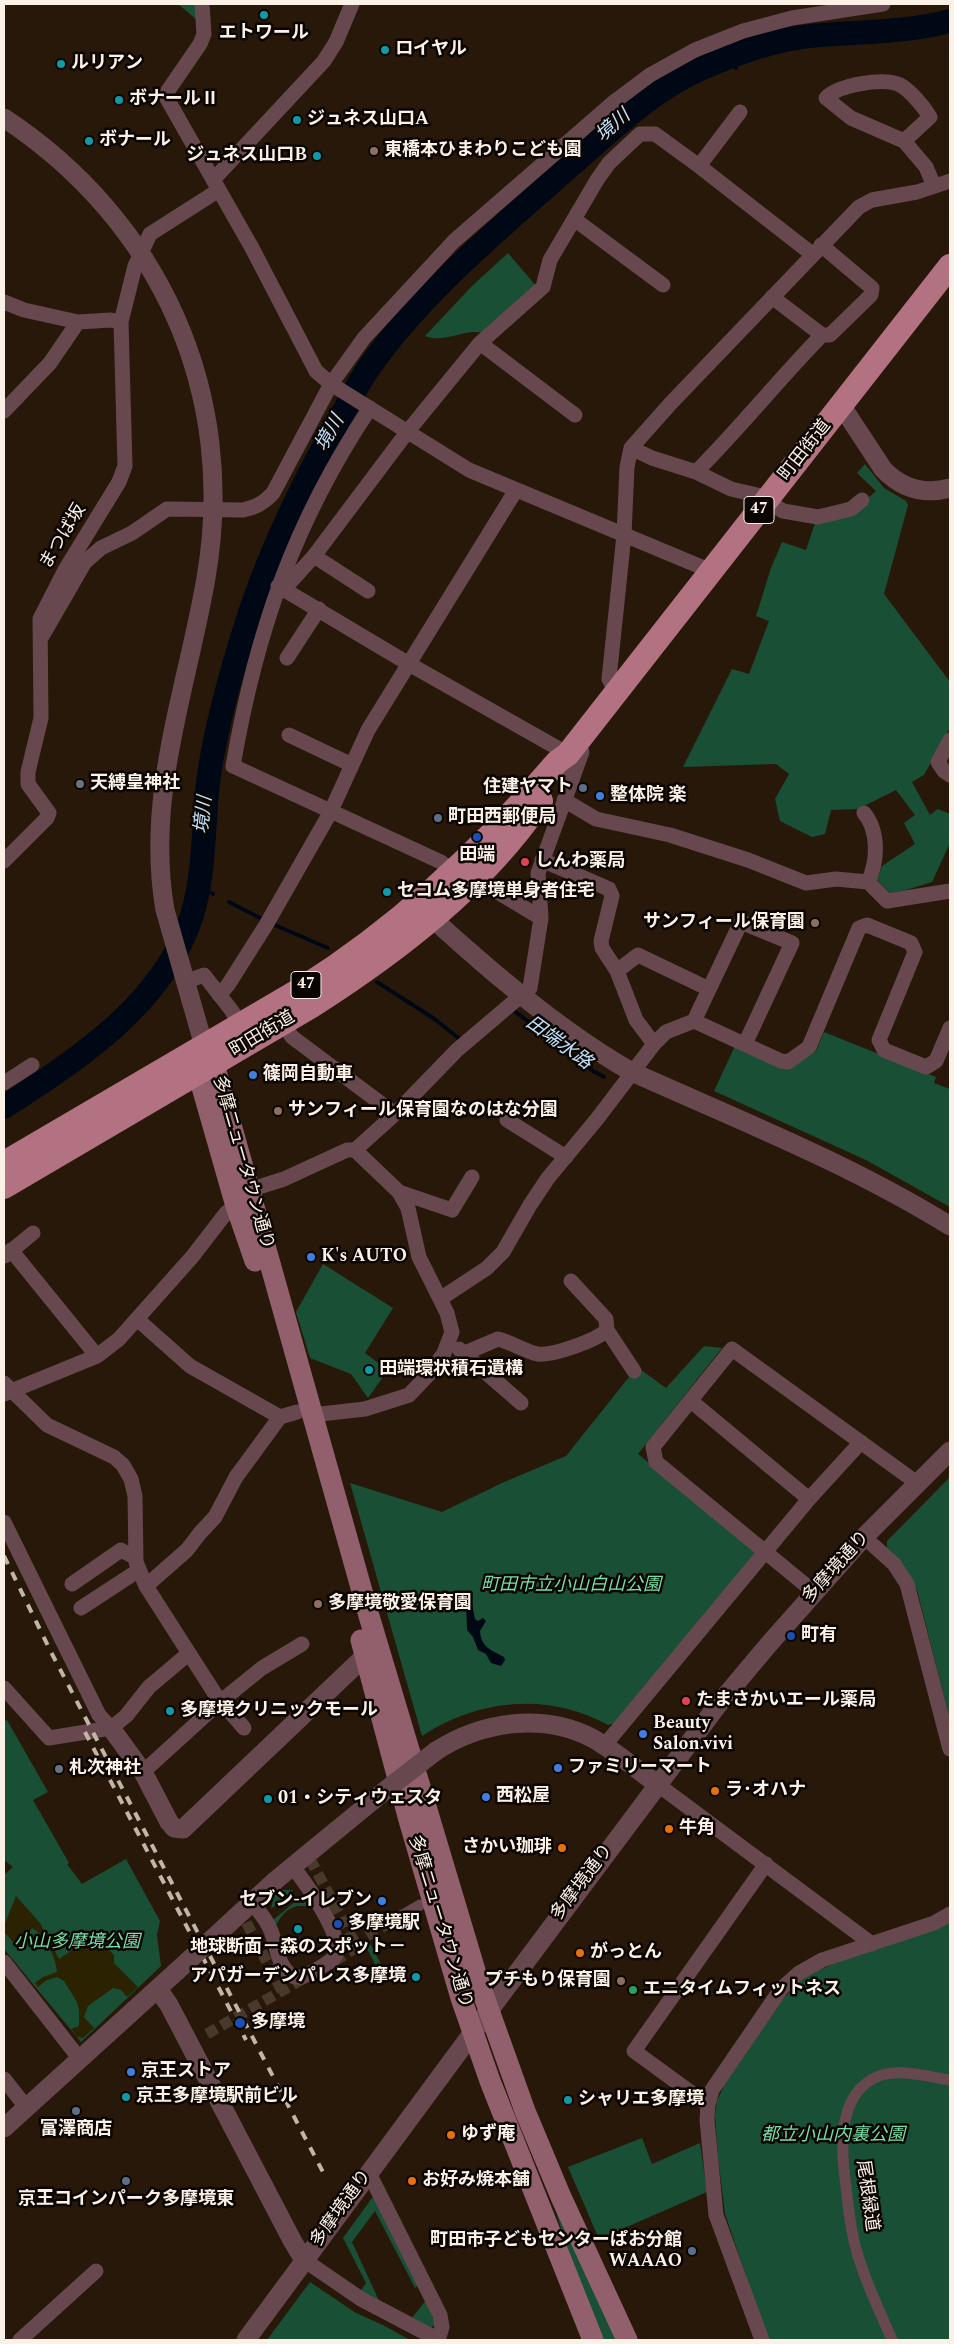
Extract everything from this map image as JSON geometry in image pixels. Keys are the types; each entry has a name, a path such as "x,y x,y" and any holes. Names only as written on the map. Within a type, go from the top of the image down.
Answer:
{"main road":[{"name":"町田街道","path":"4,1187 205,1061 240,1025 476,879 514,838 571,760 616,693 950,266"},
{"name":"町田街道","path":"4,1163 283,1023 353,979 425,910 453,872 509,817 557,762 571,760"},
{"name":"多摩ニュータウン通り","path":"205,1061 250,1190 296,1415 369,1616 488,2012 525,2110 561,2197 608,2294 627,2340"},
{"name":"多摩ニュータウン通り","path":"205,1061 236,1206 249,1242 409,1820 473,2032 593,2340"}],"street":[{"path":"202,4 204,34 200,44 165,95 252,248 316,371 334,386 469,470 711,571"},
{"name":"まつば坂","path":"4,861 47,818 49,813 28,784 28,772 41,718 40,620 65,570 119,482 125,466 121,322 140,251 146,237 154,230 216,185 324,61 336,42 352,4"},
{"path":"40,638 91,555 168,509 243,510 252,508 267,500 273,493 334,386 364,338 454,241 614,102 650,75 695,50 743,31 792,18 883,4"},
{"path":"904,141 930,117 902,86 890,82 872,82 832,92 826,98 851,118 904,141 923,162 934,186"},
{"path":"699,166 740,112"},
{"path":"4,118 44,146 79,178 116,218 140,251 177,318 198,379 210,430 213,510 206,580 162,793 159,854 165,910 205,1061"},
{"path":"282,587 314,556 408,431 480,343 543,287 550,260 609,163 640,134 655,134 872,288 871,296 830,335 822,335 772,297"},
{"path":"616,693 609,679 631,448 671,403 859,207 872,200 917,192 950,181"},
{"path":"574,220 663,285"},
{"path":"4,302 24,310 78,322 111,320 121,322"},
{"path":"4,411 50,363 78,322"},
{"path":"696,472 726,442 780,378 822,335"},
{"path":"480,343 575,415"},
{"path":"841,405 883,469 891,478 915,490 933,491 950,488"},
{"path":"368,407 320,491 282,587 250,676 233,766 330,813 441,862 453,872"},
{"path":"631,448 652,458 696,472 731,489 757,496 783,511 818,517 851,509 862,500"},
{"path":"219,995 228,986 268,922 330,813 368,730 516,490"},
{"path":"314,556 368,591"},
{"path":"250,1190 284,1179 347,1150 355,1150 395,1114 457,1050 530,988 541,918 538,873 564,800 571,760 282,587"},
{"path":"287,658 319,609"},
{"path":"289,735 352,765"},
{"path":"950,740 938,762 944,771 950,775"},
{"path":"564,800 596,819 670,835 748,860 806,883 836,879 868,882 887,901 950,891"},
{"path":"864,813 871,821 875,832 874,869 868,882"},
{"path":"542,860 609,889 612,896 601,941 602,948 616,971 636,1020 654,1044"},
{"path":"476,879 541,918"},
{"path":"425,910 522,996 604,1057 632,1072 847,1169 894,1192 950,1226"},
{"path":"440,1299 487,1268 503,1252 530,1205 654,1044 666,1032 694,1021 741,922 792,943 745,1044"},
{"path":"694,1021 781,1061 788,1062 809,1047 859,928 868,925 911,943 915,952 879,1040 884,1050 926,1067 936,1061 950,1028"},
{"path":"616,971 638,955 709,989"},
{"path":"185,981 204,975 240,1025"},
{"path":"283,1023 292,1037 395,1114"},
{"path":"4,1083 32,1065"},
{"path":"507,1120 566,1157"},
{"path":"137,1319 190,1366 296,1415 365,1410 409,1395 429,1374 450,1342 452,1332 447,1313 419,1257 408,1208 399,1192 355,1150"},
{"path":"399,1192 452,1210 472,1177"},
{"path":"236,1206 226,1213 186,1264 119,1339 97,1356 6,1389 47,1426 114,1456 123,1465 131,1479 135,1496 138,1564 146,1586 220,1702 244,1728"},
{"path":"32,1233 7,1254 97,1356"},
{"path":"571,1281 606,1319 607,1330 634,1371"},
{"path":"465,1353 498,1339 538,1354 572,1348 602,1335 607,1330"},
{"path":"450,1342 522,1402"},
{"path":"814,1592 656,1462 653,1447 732,1349 916,1483"},
{"path":"691,1401 810,1499"},
{"path":"146,1586 187,1550 215,1517 236,1477 296,1415"},
{"path":"604,1746 810,1499 861,1442"},
{"name":"多摩境通り","path":"246,2340 657,1784 717,1706 814,1592 864,1537 950,1450"},
{"path":"4,1522 99,1715 144,1772 169,1822 174,1828 183,1829 365,1656"},
{"path":"864,1537 894,1564 907,1584 950,1749"},
{"path":"72,1584 121,1550 138,1564"},
{"path":"81,1608 138,1564"},
{"path":"144,1772 220,1702 262,1668 302,1644"},
{"path":"4,1688 49,1738 111,1728 126,1716 149,1687 188,1654"},
{"path":"4,2128 293,1867 436,1751 463,1736 485,1728 524,1722 569,1729 590,1737 766,1864 872,1944"},
{"path":"708,2105 634,2051 766,1864"},
{"path":"252,1903 271,1930 278,1955 289,1974 294,1977 305,1976 333,1960 338,1947 334,1936 306,1884 293,1867"},
{"path":"389,1923 420,1906"},
{"path":"762,2340 716,2214 708,2105 712,2090 719,2076 780,1989 810,1966 934,1923 950,1914"},
{"path":"4,1962 80,2058"},
{"path":"158,1988 169,2005 292,2242 304,2260 361,2299 438,2340 442,2326 440,2315 369,2172"},
{"name":"尾根緑道","path":"892,2340 864,2274 852,2235 842,2156 843,2132 854,2097 865,2083 878,2076 892,2072 950,2080"},
{"path":"4,2080 26,2107"},
{"path":"20,2340 84,2291 96,2271"}],"green space":[{"path":"178,4 196,4 197,20"},
{"path":"508,253 537,287 483,333 468,332 440,338 425,336 472,286"},
{"path":"865,464 884,488 906,501 908,505 884,594 950,682 950,728 924,775 912,782 930,815 938,809 950,814 950,843 932,882 890,893 877,880 882,866 915,844 904,823 915,815 896,790 858,809 831,810 825,834 812,837 780,821 775,799 789,774 776,764 683,767 732,669 749,674 769,621 756,616 771,568 782,542 806,550 816,520 850,514 876,491 857,473"},
{"path":"824,1032 936,1077 934,1083 950,1089 950,1207 866,1160 714,1091 735,1046 784,1069 816,1051"},
{"path":"323,1264 393,1308 365,1353 388,1370 368,1398 351,1374 310,1358 296,1312"},
{"name":"町田市立小山白山公園","path":"704,1346 722,1348 638,1454 755,1550 754,1557 615,1723 608,1725 585,1714 562,1708 538,1704 514,1704 467,1714 422,1736 350,1483 442,1512 504,1482 566,1456 637,1367 666,1388"},
{"path":"950,1477 950,1720 917,1590 902,1563 887,1548 887,1541"},
{"name":"小山多摩境公園","path":"7,1720 48,1792 33,1800 69,1863 67,1864 82,1884 126,1859 160,1921 157,1935 161,1966 81,2042 4,1949 4,1875 13,1867 4,1860 4,1721"},
{"path":"283,1890 293,1890 271,1909 274,1896"},
{"path":"303,1895 310,1908 299,1906 290,1909 276,1925 273,1920"},
{"name":"都立小山内裏公園","path":"950,1922 950,2340 768,2340 725,2214 715,2115 717,2101 727,2079 784,1998 798,1983 812,1973 840,1961"},
{"path":"368,1940 381,1964 379,1973 364,1979 362,1976 351,1982 350,1979 375,1964 364,1943"},
{"path":"642,2138 652,2164 700,2143 707,2192 599,2239 568,2167"},
{"path":"377,2197 420,2284 415,2288 375,2211 352,2242 381,2305 360,2292 366,2283 343,2238 372,2198"},
{"path":"555,2208 619,2340 602,2340 570,2260"},
{"path":"310,2282 356,2313 410,2340 267,2340"},
{"path":"427,2299 435,2325 431,2328 411,2319"}],"sand":[{"path":"16,1896 40,1923 59,1959 95,1935 106,1935 108,1949 114,1955 114,1963 138,1987 127,1997 121,1990 113,1988 88,2006 84,2017 94,2028 83,2038 77,2037 71,2029 79,2026 79,2010 77,2002 64,1981 57,1977 47,1980 38,1987 35,1983 43,1977 57,1972 52,1953 45,1941 32,1928 23,1943 15,1944 4,1932 4,1926"}],"shaded area":[{"path":"466,1600 472,1604 475,1619 478,1621 483,1618 486,1621 480,1631 482,1641 504,1657 505,1660 501,1666 491,1663 486,1654 478,1650 473,1637 467,1630"}],"waterway":[{"name":"境川","path":"4,1107 89,1049 115,1026 140,1002 161,976 179,947 192,915 199,883 208,783 218,728 237,655 260,584 294,505 333,430 364,375 407,320 456,268 509,220 626,117 660,91 679,80 736,54 789,39 913,28 950,21"},
{"path":"732,56 736,68"},
{"name":"田端水路","path":"198,886 213,894"},
{"name":"田端水路","path":"229,902 264,920"},
{"name":"田端水路","path":"270,923 328,948"},
{"name":"田端水路","path":"377,982 433,1018 461,1040"},
{"name":"田端水路","path":"513,1010 593,1071 604,1077"}],"tunnel":[{"path":"310,1859 357,1947 331,1963"},
{"path":"250,1910 243,1916 282,1991"},
{"path":"367,1936 389,1923"},
{"path":"207,2034 306,1977"}],"railway":[{"path":"4,1556 51,1652 324,2174"},
{"path":"85,1732 246,2040"}],"place":[{"name":"エトワール","path":"264,15"},
{"name":"ロイヤル","path":"385,50"},
{"name":"ルリアン","path":"61,64"},
{"name":"ボナールⅡ","path":"119,100"},
{"name":"ジュネス山口A","path":"297,120"},
{"name":"ボナール","path":"89,141"},
{"name":"東橋本ひまわりこども園","path":"374,151"},
{"name":"ジュネス山口B","path":"317,156"},
{"name":"天縛皇神社","path":"80,784"},
{"name":"住建ヤマト","path":"583,788"},
{"name":"整体院 楽","path":"600,796"},
{"name":"町田西郵便局","path":"438,818"},
{"name":"田端","path":"477,837"},
{"name":"しんわ薬局","path":"525,862"},
{"name":"セコム多摩境単身者住宅","path":"387,892"},
{"name":"サンフィール保育園","path":"815,923"},
{"name":"篠岡自動車","path":"253,1075"},
{"name":"サンフィール保育園なのはな分園","path":"278,1111"},
{"name":"K's AUTO","path":"311,1257"},
{"name":"田端環状積石遺構","path":"369,1370"},
{"name":"多摩境敬愛保育園","path":"318,1604"},
{"name":"町有","path":"791,1636"},
{"name":"たまさかいエール薬局","path":"686,1701"},
{"name":"多摩境クリニックモール","path":"170,1711"},
{"name":"Beauty Salon.vivi","path":"643,1734"},
{"name":"ファミリーマート","path":"558,1768"},
{"name":"札次神社","path":"59,1769"},
{"name":"ラ･オハナ","path":"715,1791"},
{"name":"西松屋","path":"486,1797"},
{"name":"01・シティウェスタ","path":"268,1799"},
{"name":"牛角","path":"669,1829"},
{"name":"さかい珈琲","path":"562,1848"},
{"name":"セブン-イレブン","path":"382,1901"},
{"name":"多摩境駅","path":"338,1924"},
{"name":"地球断面－森のスポット－","path":"298,1929"},
{"name":"がっとん","path":"580,1953"},
{"name":"アパガーデンパレス多摩境","path":"416,1977"},
{"name":"プチもり保育園","path":"621,1981"},
{"name":"エニタイムフィットネス","path":"633,1990"},
{"name":"多摩境","path":"240,2023"},
{"name":"京王ストア","path":"131,2072"},
{"name":"京王多摩境駅前ビル","path":"126,2097"},
{"name":"シャリエ多摩境","path":"568,2100"},
{"name":"富澤商店","path":"76,2111"},
{"name":"ゆず庵","path":"451,2135"},
{"name":"京王コインパーク多摩境東","path":"126,2181"},
{"name":"お好み焼本舗","path":"412,2181"},
{"name":"町田市子どもセンターぱお分館 WAAAO","path":"692,2251"}]}
